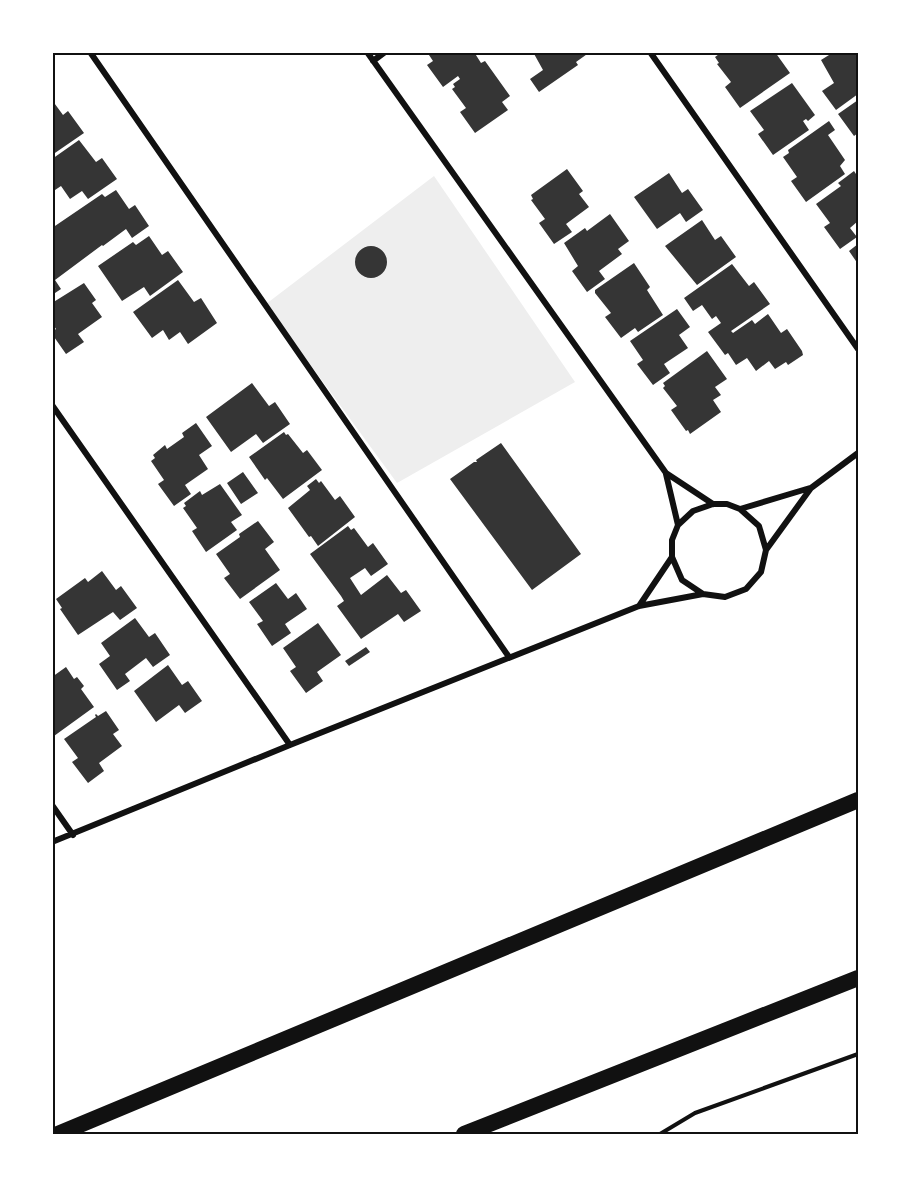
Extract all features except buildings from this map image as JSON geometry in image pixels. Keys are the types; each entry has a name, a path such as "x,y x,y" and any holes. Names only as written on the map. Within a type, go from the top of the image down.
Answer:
{"highway":[{"path":"58,1134 858,800"},
{"path":"464,1134 858,978"}],"street":[{"path":"90,52 508,657"},
{"path":"367,52 666,473 713,504"},
{"path":"373,61 385,52"},
{"path":"650,52 858,349"},
{"path":"52,405 290,745"},
{"path":"52,843 639,606 703,594 726,597 746,589 761,572 766,550 811,488 858,453"},
{"path":"666,473 678,525"},
{"path":"740,509 811,488"},
{"path":"703,594 682,580 672,557 672,540 678,525 693,511 713,504 727,504 740,509 759,526 766,550"},
{"path":"639,606 672,557"},
{"path":"52,805 73,835"}],"path":[{"path":"660,1134 695,1113 858,1054"}],"shaded area":[{"path":"434,176 575,382 397,483 266,304"}]}
